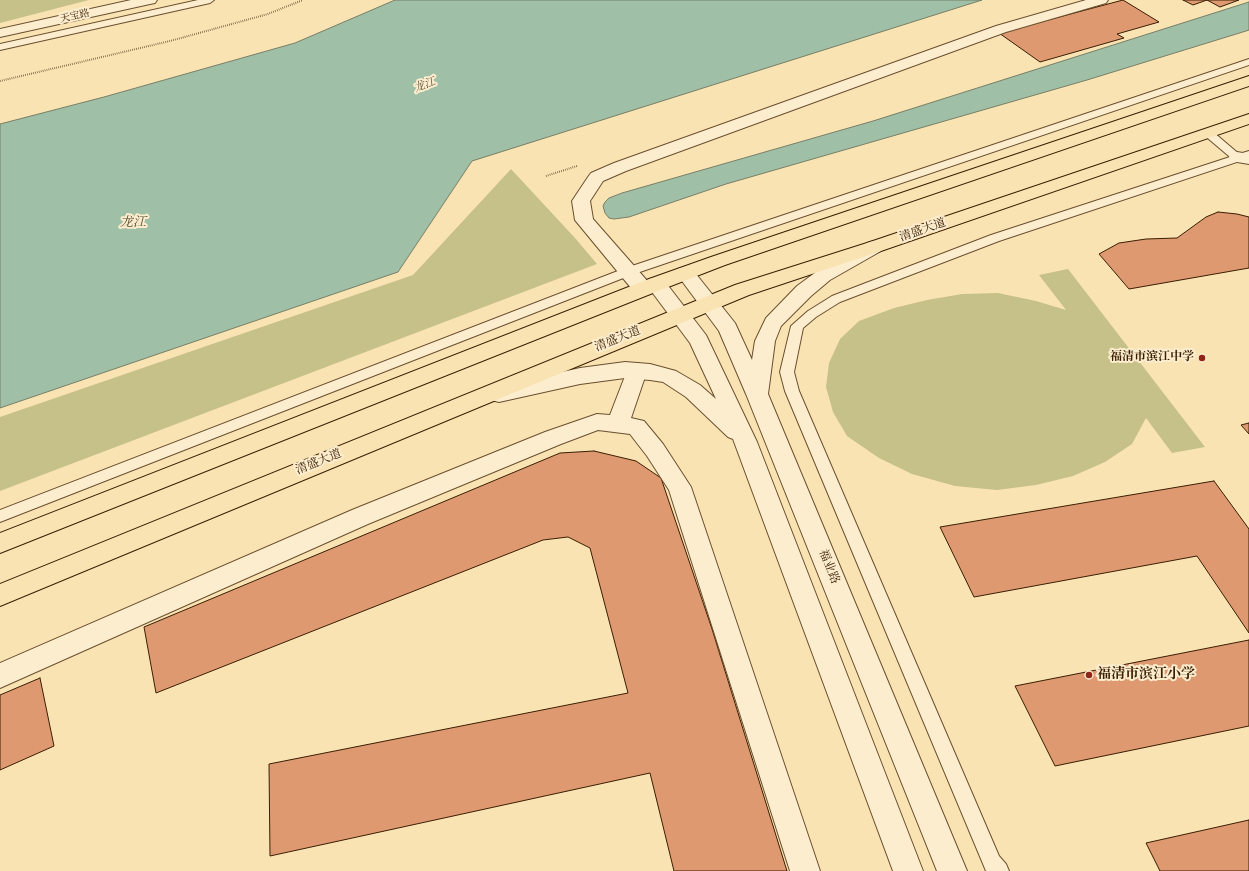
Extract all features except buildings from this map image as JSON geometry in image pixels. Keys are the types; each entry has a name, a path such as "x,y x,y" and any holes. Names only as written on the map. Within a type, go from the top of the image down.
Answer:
{"main road":[{"path":"0,543 649,286 1249,81"},
{"name":"清盛大道","path":"0,594 742,290 874,247 1249,119"}],"street":[{"name":"天宝路","path":"0,27 113,0"},
{"name":"天宝路","path":"0,33 150,0"},
{"path":"908,871 746,442 700,340 680,315 649,286 627,272 584,220 581,201 597,177 620,167 1001,29 1102,0"},
{"path":"758,394 761,364 766,341 773,323 804,291 823,276 874,247"},
{"name":"福业路","path":"685,273 710,303 728,328 758,394 952,871"},
{"path":"471,401 580,376 625,370 637,370 669,376 693,391 746,442"},
{"path":"618,424 637,370"},
{"path":"0,676 360,517 553,438 598,422 636,427 655,450 680,487 805,871"}],"lane":[{"path":"0,47 210,0"},
{"path":"0,516 627,272 1249,62"},
{"path":"1208,133 1245,157"},
{"path":"999,871 992,863 792,391 787,372 797,326 836,298 995,238 1245,157"}],"path":[{"path":"0,81 170,41 268,14 303,0"}],"shaded area":[{"path":"0,0 89,0 0,23"},
{"path":"511,169 597,264 0,491 0,417 413,275"},
{"path":"1068,269 1205,447 1172,453 1146,418 1132,444 1105,462 1073,476 1036,485 997,490 955,486 912,474 879,458 847,436 833,412 826,387 829,363 840,339 859,321 894,308 962,294 998,293 1036,301 1066,310 1039,275"}],"water":[{"name":"龙江","path":"395,0 982,0 472,161 398,272 0,408 0,124 104,97 295,43"},
{"path":"1249,2 1249,30 1246,31 1087,80 726,184 629,217 614,219 609,218 605,213 603,206 605,202 609,198 622,193 873,121"}],"place":[{"name":"福清市滨江中学","path":"1202,358"},
{"name":"福清市滨江小学","path":"1089,675"}]}
